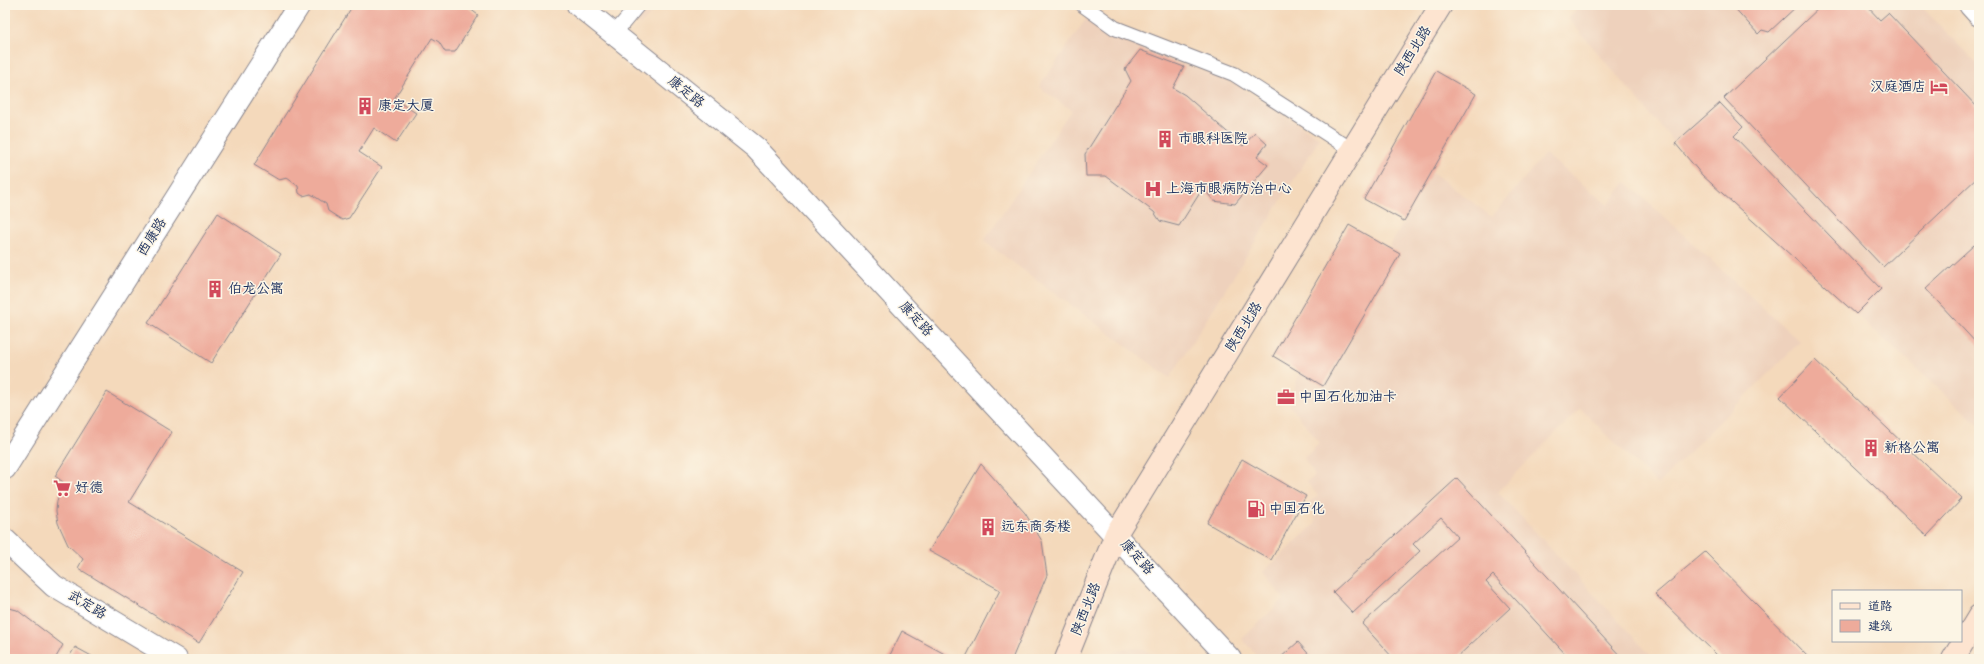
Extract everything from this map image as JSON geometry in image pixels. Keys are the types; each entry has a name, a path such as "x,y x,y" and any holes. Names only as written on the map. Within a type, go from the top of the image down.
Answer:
{"main road":[{"name":"陕西北路","path":"1066,659 1116,534 1442,5"},
{"path":"1953,659 1979,616"}],"street":[{"name":"西康路","path":"5,468 299,5"},
{"name":"康定路","path":"578,5 756,148 1116,534 1230,659"},
{"path":"1970,5 1979,14"},
{"name":"武定路","path":"5,540 54,586 176,659"}],"lane":[{"path":"614,34 638,5"},
{"path":"1083,5 1115,28 1234,74 1352,150"}],"shaded area":[{"path":"615,5 660,5 640,25"},
{"path":"1581,5 1920,5 1979,66 1979,425 1702,175 1568,18"},
{"name":"上海市眼病防治中心","path":"1088,16 1117,38 1235,83 1320,138 1170,378 984,241 1071,110 1039,87"},
{"path":"1545,154 1608,205 1626,182 1800,342 1698,443 1658,485 1580,408 1498,492 1654,659 1260,659 1242,639 1284,599 1263,572 1316,523 1309,502 1318,496 1307,482 1315,476 1304,458 1320,443 1289,404 1300,372 1323,386 1400,254 1389,248 1432,172 1492,217"},
{"path":"1140,648 1162,659 1104,659 1122,649"}],"building":[{"name":"康定大厦","path":"353,5 465,5 478,15 455,52 445,52 439,42 432,38 394,99 416,113 396,143 374,128 359,152 382,167 349,218 342,220 328,211 326,204 311,194 303,196 299,193 298,186 287,178 279,180 254,165"},
{"path":"1732,5 1798,5 1769,32 1762,30 1758,34"},
{"path":"1822,5 1866,5 1880,20 1888,13 1979,109 1979,176 1883,267 1724,98"},
{"name":"市眼科医院","path":"1140,50 1184,67 1173,88 1185,95 1243,146 1255,133 1267,144 1257,157 1268,165 1235,204 1214,201 1203,188 1179,226 1160,221 1154,212 1106,176 1086,176 1085,154 1131,81 1125,69"},
{"path":"1436,71 1476,94 1404,221 1364,199"},
{"path":"1720,103 1743,127 1734,136 1881,289 1856,314 1702,175 1675,143"},
{"name":"伯龙公寓","path":"218,213 281,254 211,363 148,323"},
{"path":"1349,225 1400,254 1323,386 1273,356"},
{"path":"1974,245 1979,251 1979,346 1926,289"},
{"name":"新格公寓","path":"1815,360 1962,499 1927,536 1780,397"},
{"path":"107,392 172,432 129,502 243,572 199,643 78,568 83,559 68,545 58,523 56,511 57,501 63,482 55,476"},
{"name":"中国石化","path":"1242,459 1306,496 1271,560 1207,523"},
{"name":"远东商务楼","path":"981,464 1025,513 1042,541 1047,575 1012,659 965,659 1000,590 929,551"},
{"path":"1457,478 1623,659 1570,659 1493,575 1486,582 1510,608 1455,659 1394,659 1362,624 1458,537 1441,518 1413,544 1420,551 1353,613 1333,592"},
{"path":"1705,552 1810,659 1721,659 1655,594"},
{"path":"5,607 17,610 63,645 55,659 5,659"},
{"path":"902,631 954,659 888,659"},
{"path":"1298,642 1313,659 1279,659"},
{"path":"75,647 97,659 68,659"}],"place":[{"name":"汉庭酒店","path":"1939,87"},
{"name":"康定大厦","path":"365,106"},
{"name":"市眼科医院","path":"1165,139"},
{"name":"上海市眼病防治中心","path":"1153,189"},
{"name":"伯龙公寓","path":"215,289"},
{"name":"中国石化加油卡","path":"1286,397"},
{"name":"新格公寓","path":"1871,448"},
{"name":"好德","path":"62,488"},
{"name":"中国石化","path":"1256,509"},
{"name":"远东商务楼","path":"988,527"}]}
